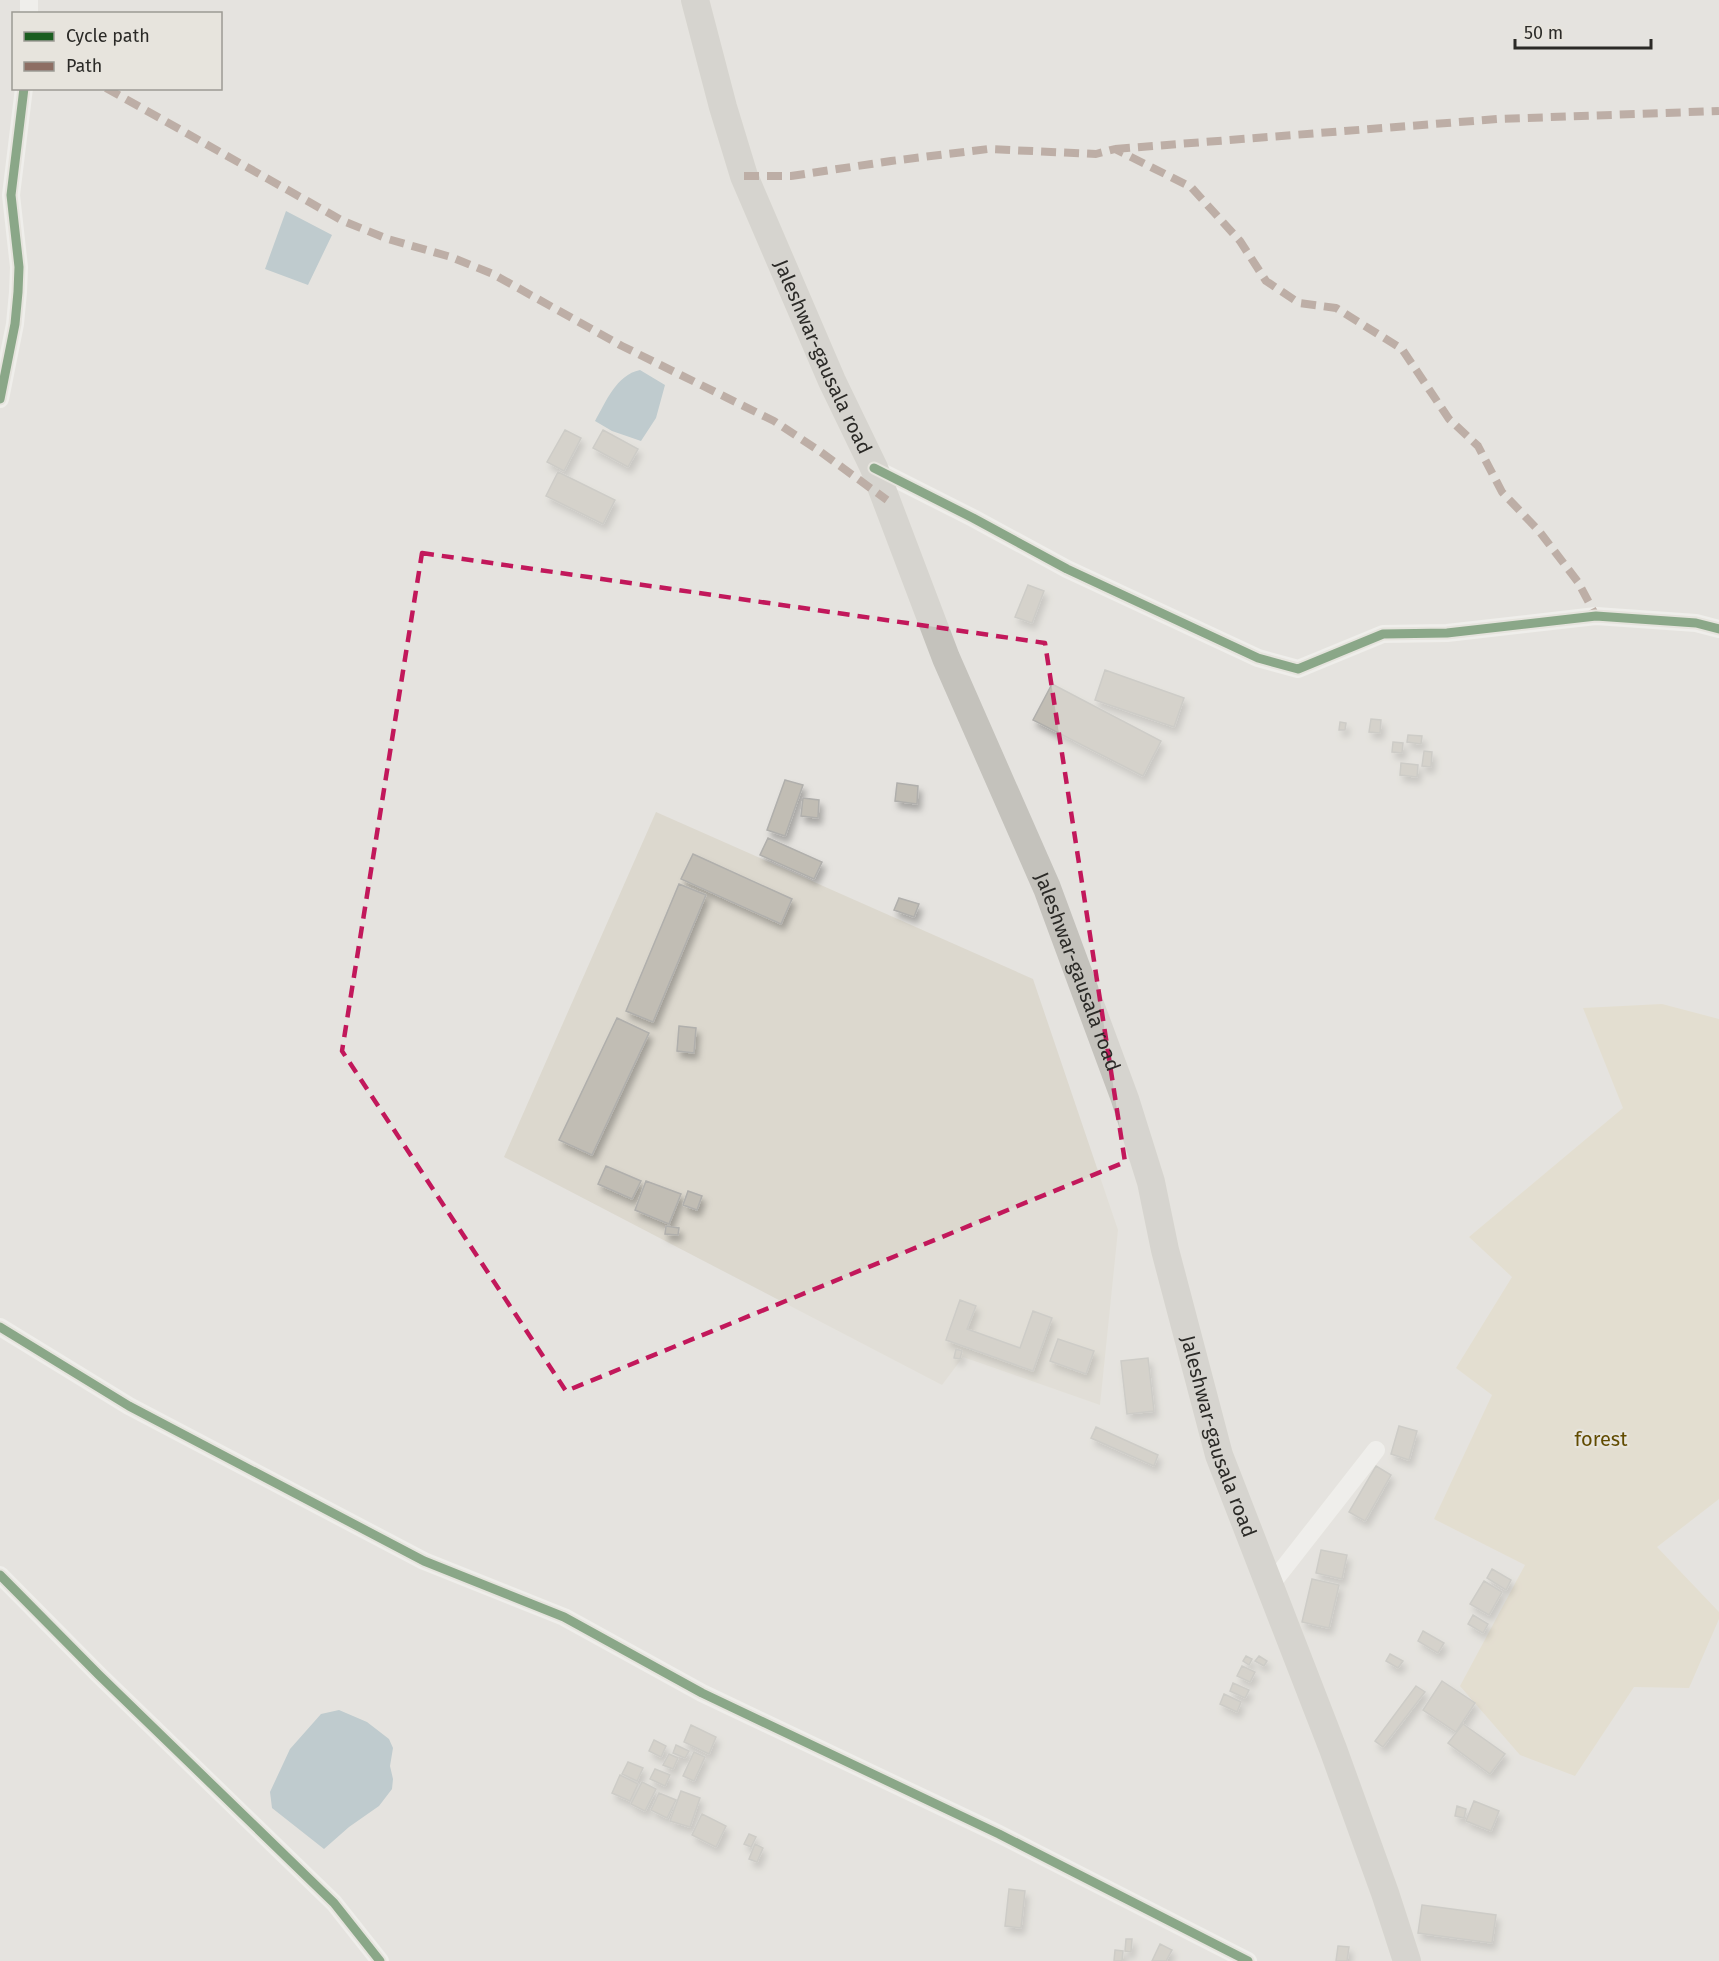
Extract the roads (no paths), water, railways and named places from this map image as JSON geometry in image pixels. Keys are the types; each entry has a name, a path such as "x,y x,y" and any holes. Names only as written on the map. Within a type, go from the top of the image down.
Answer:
{"main road":[{"name":"Jaleshwar-gausala road","path":"695,0 744,176 832,381 874,468 946,658 1047,888 1125,1099 1151,1182 1165,1250 1219,1455 1333,1749 1407,1961"}],"street":[{"path":"0,399 15,324 18,292 19,267 11,195 24,90"},
{"path":"874,468 1067,569 1258,658 1298,669 1383,634 1447,633 1596,615 1696,622 1719,630"},
{"path":"0,1328 129,1406 424,1561 564,1617 702,1693 999,1834 1248,1961"},
{"path":"1269,1587 1376,1450"},
{"path":"0,1575 99,1675 334,1903 380,1961"}],"water":[{"path":"286,211 332,235 308,285 265,269"},
{"path":"640,370 665,385 656,418 641,441 612,431 595,421 618,383 624,377"},
{"path":"339,1710 367,1722 389,1739 393,1748 390,1766 393,1779 392,1789 379,1806 349,1827 324,1849 272,1808 270,1792 290,1749 321,1714"}],"park label":[{"name":"forest","path":"1601,1439"}]}
